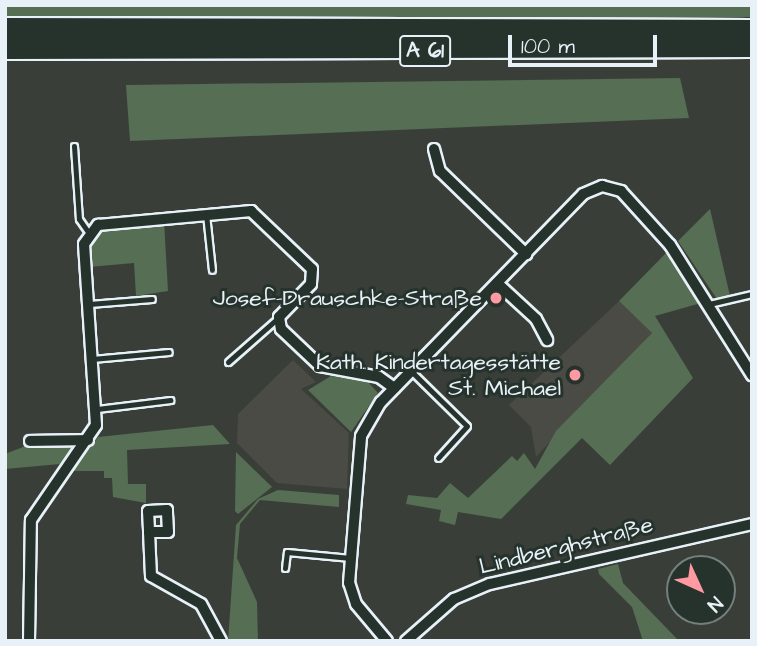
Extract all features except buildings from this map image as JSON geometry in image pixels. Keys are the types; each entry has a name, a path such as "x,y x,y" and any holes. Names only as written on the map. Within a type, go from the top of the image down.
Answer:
{"highway":[{"name":"A 61","path":"5,28 752,30"},
{"name":"A 61","path":"5,48 752,46"}],"street":[{"path":"434,149 440,171 526,254"},
{"path":"387,641 356,604 351,558 361,436 394,388 583,194 602,186 621,191 670,245 752,375"},
{"path":"29,641 31,520 88,440 97,409 90,359 87,304 88,232 98,225 206,213 251,211 312,269 311,284 279,317 281,329 320,366 379,377 394,388"},
{"path":"497,284 536,319 547,340"},
{"path":"30,441 88,440"},
{"name":"Lindberghstraße","path":"406,641 454,599 491,584 752,525"},
{"path":"149,532 150,576 201,604 221,641"}],"lane":[{"path":"74,146 79,219 88,232"},
{"path":"206,213 212,270"},
{"path":"709,304 752,294"},
{"path":"87,304 152,299"},
{"path":"228,362 279,317"},
{"path":"90,359 169,352"},
{"path":"411,371 467,426 438,458"},
{"path":"97,409 170,400"},
{"path":"285,568 286,552 351,558"}],"shaded area":[{"name":"Kath. Kindertagesstätte St. Michael","path":"619,301 652,333 536,457 531,427 509,405"},
{"path":"293,360 316,382 301,389 349,433 347,489 277,483 237,443 238,414"}],"green space":[{"path":"5,5 752,5 752,17 146,22 13,17 5,16"},
{"path":"680,78 689,118 130,141 126,85"},
{"path":"710,209 730,296 717,299 678,241"},
{"path":"164,221 168,291 136,296 134,263 89,267 88,244 99,227"},
{"path":"667,252 701,303 655,316 693,378 610,465 582,438 501,519 458,512 455,525 439,521 441,510 406,504 408,495 437,498 450,483 468,498 512,456 517,461 524,453 535,469 556,431 652,333 619,301"},
{"path":"331,376 367,381 378,393 351,432 308,390"},
{"path":"213,425 230,444 127,450 128,484 146,484 146,503 113,497 112,478 104,478 104,471 73,471 98,437"},
{"path":"31,444 70,445 72,449 60,464 5,469 5,454"},
{"path":"236,452 272,487 238,514 235,511"},
{"path":"278,490 339,495 339,507 260,500 240,524 237,558 257,602 258,641 228,641 236,525 258,499"},
{"path":"618,564 623,583 679,641 643,641 632,607 599,574 598,569"}],"place":[{"name":"Josef-Drauschke-Straße","path":"496,298"},
{"name":"Kath. Kindertagesstätte St. Michael","path":"575,375"}]}
